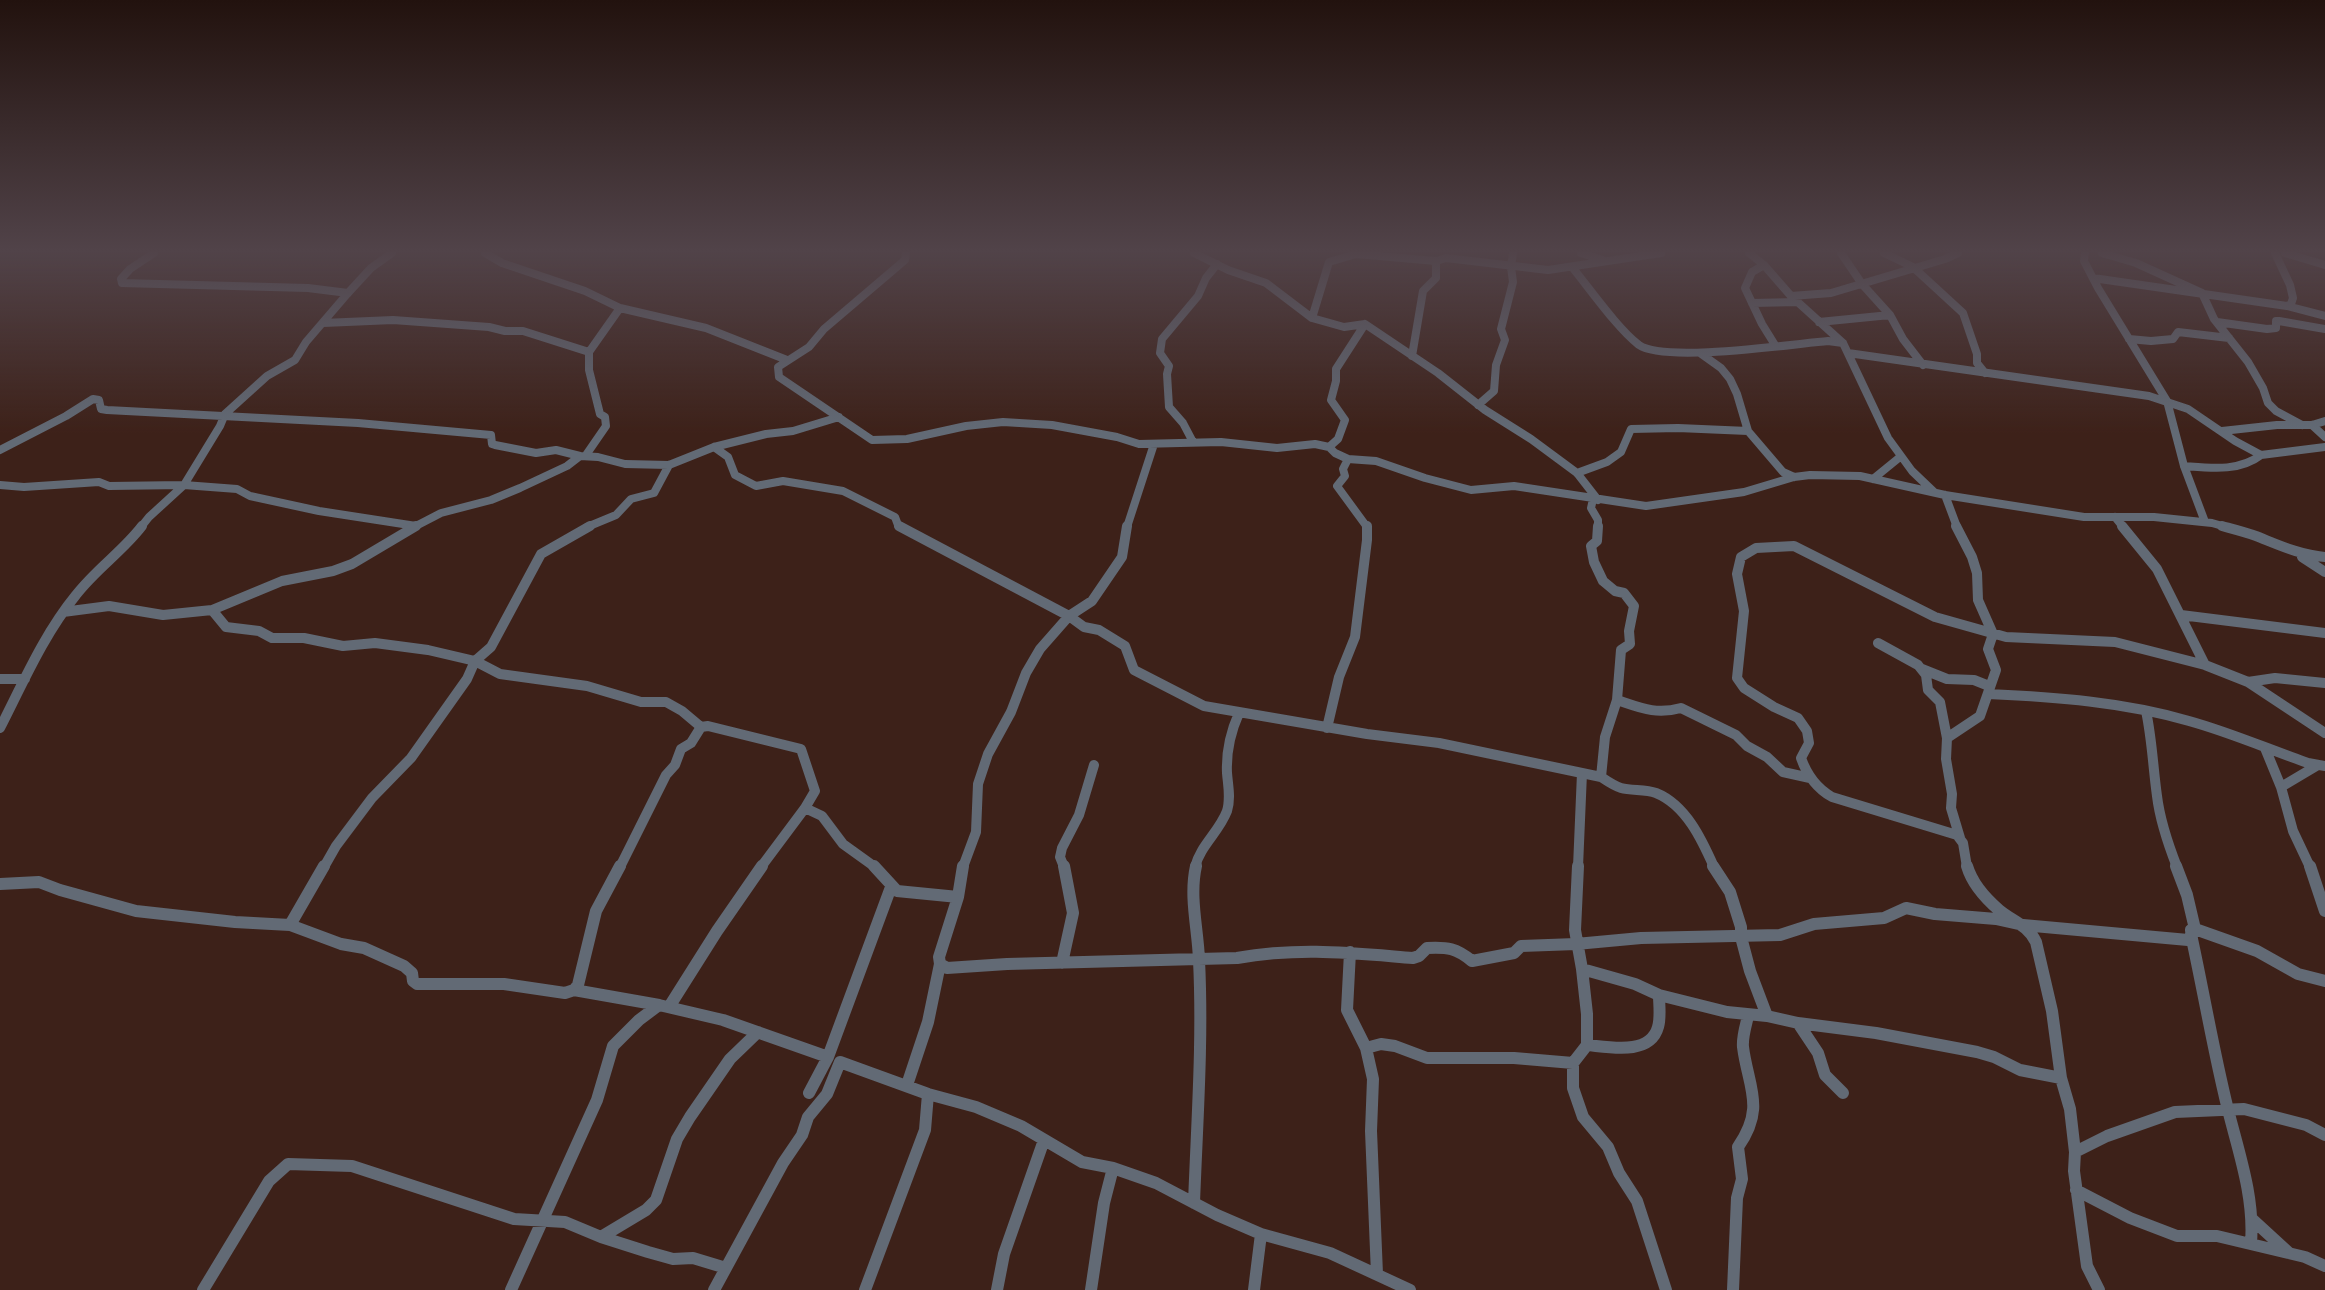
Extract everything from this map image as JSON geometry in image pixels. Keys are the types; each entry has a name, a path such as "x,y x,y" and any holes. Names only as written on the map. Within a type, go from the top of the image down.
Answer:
{"street":[{"path":"0,728 51,630 92,576 130,542 149,517 184,484 220,426 225,414 267,376 295,360 306,342 330,313"},
{"path":"64,612 109,606 163,616 212,610 282,581 333,572 352,564 441,513 491,500 567,466 583,455 606,426 605,417 600,414 589,370 590,352 616,313"},
{"path":"638,313 674,319 706,328 741,340 787,360"},
{"path":"843,313 824,329 809,347 778,367 779,377 872,440 907,440 966,426 1003,422 1052,425 1118,437 1139,444 1221,442 1277,448 1315,444 1329,447 1335,453 1348,459 1376,461 1409,470 1425,478 1471,490 1514,486 1625,504 1663,505 1744,492 1794,476 1810,475 1872,479 1940,494 2084,517 2154,517 2205,522 2254,535 2311,556 2325,557"},
{"path":"1184,313 1162,339 1160,353 1169,366 1167,374 1169,407 1183,423 1193,442"},
{"path":"1306,313 1312,318 1344,327 1365,324 1577,473 1596,499"},
{"path":"1312,318 1313,313"},
{"path":"1412,356 1420,313"},
{"path":"1478,405 1494,391 1496,365 1505,340 1501,329 1505,313"},
{"path":"1611,313 1628,334 1642,346 1672,353 1700,353 1828,341 1842,343"},
{"path":"1757,313 1775,345"},
{"path":"1809,313 1842,343 1876,414 1900,457 1940,494 1972,557 1977,573 1978,600 1993,634 1988,646 1988,654 1996,670 1980,716 1947,738"},
{"path":"1963,313 1977,354 1977,363 1985,374"},
{"path":"2114,313 2167,401 2184,466 2205,522"},
{"path":"2213,313 2229,338 2248,362 2263,388 2268,403 2276,411 2302,425"},
{"path":"1819,322 1890,315 1903,339 1923,365"},
{"path":"322,323 393,320 489,327 505,331 523,331 590,352"},
{"path":"2218,322 2273,329 2276,328 2276,322 2279,321 2325,329"},
{"path":"1329,447 1338,440 1345,420 1331,400 1333,387 1338,379 1336,369 1347,354 1350,342 1365,324"},
{"path":"2129,339 2165,341 2173,339 2178,332 2229,338"},
{"path":"1700,353 1721,368 1730,379 1737,394 1748,431 1783,472 1794,476"},
{"path":"1848,353 2149,396 2188,409 2261,455 2325,447"},
{"path":"0,450 6,444 66,416 93,399 99,400 101,409 107,410 225,414 290,420 358,422 467,435 491,435 492,444 495,446 536,452 556,450 625,464 669,465 714,447 766,434 793,431 839,417"},
{"path":"2222,432 2277,424 2312,425 2325,421"},
{"path":"2312,425 2325,437"},
{"path":"1577,473 1607,462 1621,452 1631,429 1678,428 1748,431"},
{"path":"907,1085 928,1022 940,964 939,958 958,897 964,862 976,832 978,784 988,754 1011,712 1026,673 1040,649 1069,616 1092,601 1122,557 1127,524 1154,444"},
{"path":"714,447 728,457 735,475 756,486 783,481 843,490 896,517 898,525 939,545 1069,616 1084,627 1099,630 1125,646 1134,670 1204,706 1327,728 1439,743 1601,777 1621,788 1656,793 1671,802 1703,840 1716,873 1730,892 1741,927 1741,937 1752,978 1767,1016"},
{"path":"2184,466 2227,467 2256,459 2261,455"},
{"path":"1872,479 1900,457"},
{"path":"1327,728 1339,677 1355,637 1367,540 1367,526 1337,486 1345,476 1343,469 1348,459"},
{"path":"290,925 341,840 372,798 411,758 467,678 475,661 491,647 541,554 589,526 608,520 631,499 654,493 669,465"},
{"path":"0,485 24,487 99,482 109,486 184,484 219,489 237,489 250,496 319,511 416,526"},
{"path":"1596,499 1590,506 1592,513 1598,520 1597,541 1592,546 1594,562 1602,581 1615,591 1624,593 1634,606 1629,632 1630,644 1621,650 1617,700 1612,705 1607,726 1600,763 1601,777"},
{"path":"2115,517 2157,569 2204,665"},
{"path":"1960,838 1832,797 1822,792 1810,778 1800,758 1809,743 1806,731 1798,718 1774,707 1744,688 1737,678 1744,611 1737,574 1741,557 1756,548 1794,546 1935,617 1993,634 2006,637 2062,638 2115,642 2204,665 2248,682 2325,733"},
{"path":"2291,550 2325,572"},
{"path":"212,610 226,627 259,631 272,638 304,638 344,646 376,643 428,650 475,661 500,674 587,686 641,702 666,702 682,711 702,727"},
{"path":"2181,615 2325,632"},
{"path":"1878,643 1912,661 1926,675 1928,690 1940,702 1947,738 1946,759 1952,794 1950,808 1967,868 1975,884 1999,910 2032,933 2039,952 2055,1024 2061,1078 2070,1109 2076,1190 2087,1266 2098,1290"},
{"path":"1921,669 1947,679 1974,680 1988,690 2171,716 2322,765"},
{"path":"2248,682 2275,678 2325,682"},
{"path":"0,679 25,679"},
{"path":"1617,700 1648,710 1666,712 1680,708 1736,735 1746,746 1767,757 1783,772 1810,778"},
{"path":"2146,712 2165,836 2187,895 2228,1109 2248,1185 2249,1208 2253,1220 2251,1243"},
{"path":"1194,1202 1199,1067 1199,959 1194,924 1194,873 1198,855 1214,836 1227,810 1230,792 1227,771 1230,738 1239,713"},
{"path":"511,1290 597,1100 613,1046 639,1020 664,1006 805,808 815,791 801,749 708,726 702,727 690,743 681,749 675,765 666,775 596,911 578,985 574,990"},
{"path":"2265,748 2280,787 2291,824 2310,867 2325,911"},
{"path":"1062,963 1072,913 1065,869 1060,857 1062,848 1071,834 1079,815 1094,765"},
{"path":"2280,787 2322,765"},
{"path":"1582,773 1575,911 1576,944 1582,969 1587,1014 1587,1045 1573,1062 1573,1088 1583,1117 1608,1147 1619,1173 1637,1202 1666,1290"},
{"path":"805,808 822,816 843,844 867,860 881,873 891,887 897,891 958,897"},
{"path":"0,884 29,880 52,884 60,890 136,911 235,922 290,925 342,944 364,948 386,960 404,966 412,973 415,983 504,984 565,993 574,990 664,1006 758,1032 828,1058"},
{"path":"809,1093 828,1058 891,887"},
{"path":"940,964 954,968 1008,964 1237,958 1270,952 1295,951 1350,952 1372,956 1413,958 1419,956 1426,948 1445,947 1460,951 1472,961 1514,953 1521,946 1576,944 1641,938 1780,936 1814,924 1873,920 1906,908 1935,914 1996,919 2023,925 2194,934 2257,951 2284,968 2325,981"},
{"path":"1350,952 1347,1010 1366,1048 1373,1079 1371,1131 1377,1274"},
{"path":"1582,969 1635,984 1659,995 1748,1016 1767,1016 1798,1023 1876,1033 1977,1052 1994,1057 2020,1070 2061,1078"},
{"path":"1587,1045 1619,1047 1643,1045 1654,1038 1658,1028 1659,995"},
{"path":"1733,1290 1737,1198 1742,1179 1738,1147 1745,1137 1753,1110 1754,1096 1743,1045 1748,1016"},
{"path":"1798,1023 1818,1053 1824,1075 1843,1093"},
{"path":"601,1237 646,1210 656,1200 677,1139 690,1117 730,1059 758,1032"},
{"path":"1366,1048 1380,1044 1395,1046 1426,1058 1514,1058 1573,1062"},
{"path":"714,1290 783,1163 802,1135 808,1117 827,1094 840,1062 928,1094 976,1107 1021,1126 1082,1162 1113,1168 1156,1183 1217,1215 1261,1234 1330,1253 1410,1290"},
{"path":"865,1290 925,1130 928,1094"},
{"path":"2074,1152 2107,1136 2175,1112 2244,1109 2306,1124 2325,1134"},
{"path":"997,1290 1004,1254 1044,1140"},
{"path":"203,1290 268,1182 288,1164 352,1166 514,1219 544,1219 565,1222 601,1237 673,1259 693,1258 726,1268"},
{"path":"1091,1290 1104,1203 1113,1168"},
{"path":"2076,1190 2130,1218 2177,1236 2217,1236 2289,1253 2325,1266"},
{"path":"2253,1220 2289,1253"},
{"path":"1254,1290 1261,1234"}]}
